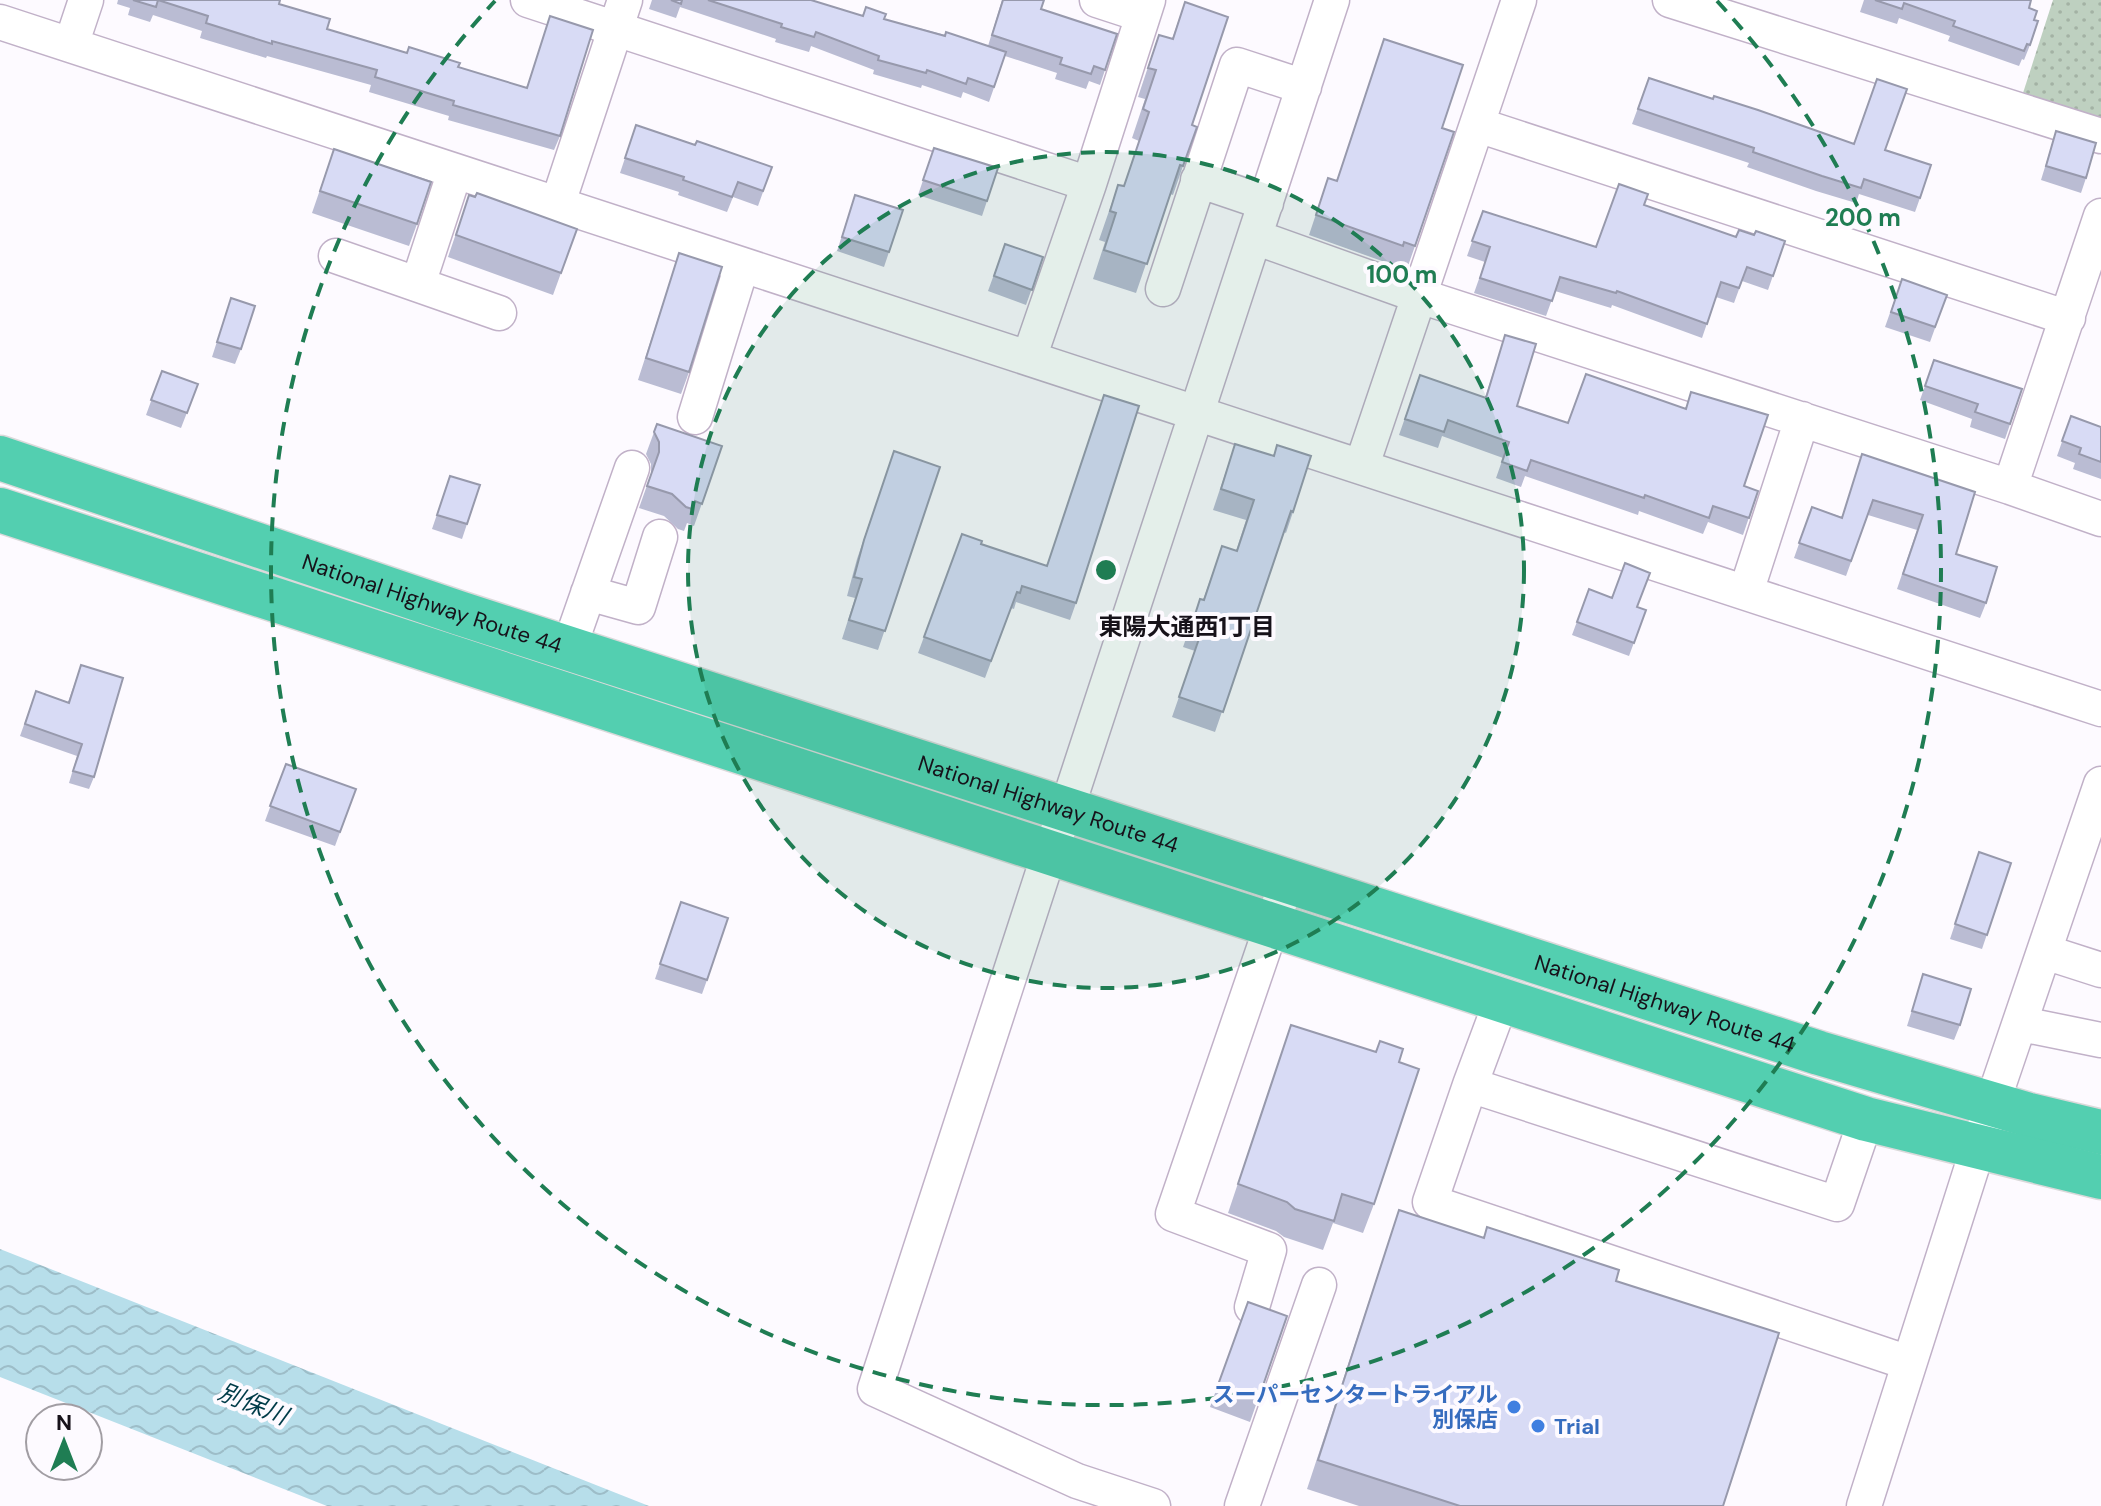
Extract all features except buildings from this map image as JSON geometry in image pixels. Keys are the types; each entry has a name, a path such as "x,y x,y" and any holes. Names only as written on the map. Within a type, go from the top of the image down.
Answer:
{"highway":[{"name":"National Highway Route 44","path":"0,458 569,648 1819,1053 1992,1104 2101,1132"},
{"name":"National Highway Route 44","path":"0,510 1866,1119 2101,1177"}],"street":[{"path":"71,45 86,0"},
{"path":"528,0 621,14 1089,184"},
{"path":"1029,358 1146,8 1097,0"},
{"path":"1153,1506 1077,1481 875,1389 1332,0"},
{"path":"1362,465 1519,0"},
{"path":"1670,0 2101,136"},
{"path":"557,206 621,14"},
{"path":"0,22 2101,709"},
{"path":"1163,289 1237,65 1304,87"},
{"path":"1478,125 2068,318"},
{"path":"418,284 455,171"},
{"path":"1198,180 1266,203"},
{"path":"2010,487 2101,216"},
{"path":"1255,237 1420,296 2101,519"},
{"path":"336,256 499,313"},
{"path":"695,417 742,265"},
{"path":"1746,592 1802,419"},
{"path":"569,648 632,468"},
{"path":"588,593 638,607 660,537"},
{"path":"1864,1506 1992,1104 2101,784"},
{"path":"1252,1307 1269,1250 1173,1214 1287,881"},
{"path":"2045,952 2101,970"},
{"path":"1502,999 1430,1202 1909,1363"},
{"path":"2021,1024 2101,1040"},
{"path":"1470,1085 1837,1204 1866,1119"},
{"path":"1242,1506 1319,1285"}],"green space":[{"path":"2053,0 2101,0 2101,118 2023,93"}],"water":[{"name":"別保川","path":"0,1249 649,1506 327,1506 104,1418 104,1402 63,1402 0,1377"}],"place":[{"name":"スーパーセンタートライアル 別保店","path":"1514,1407"},
{"name":"Trial","path":"1538,1426"}],"district":[{"name":"東陽大通西1丁目","path":"1187,627"}]}
